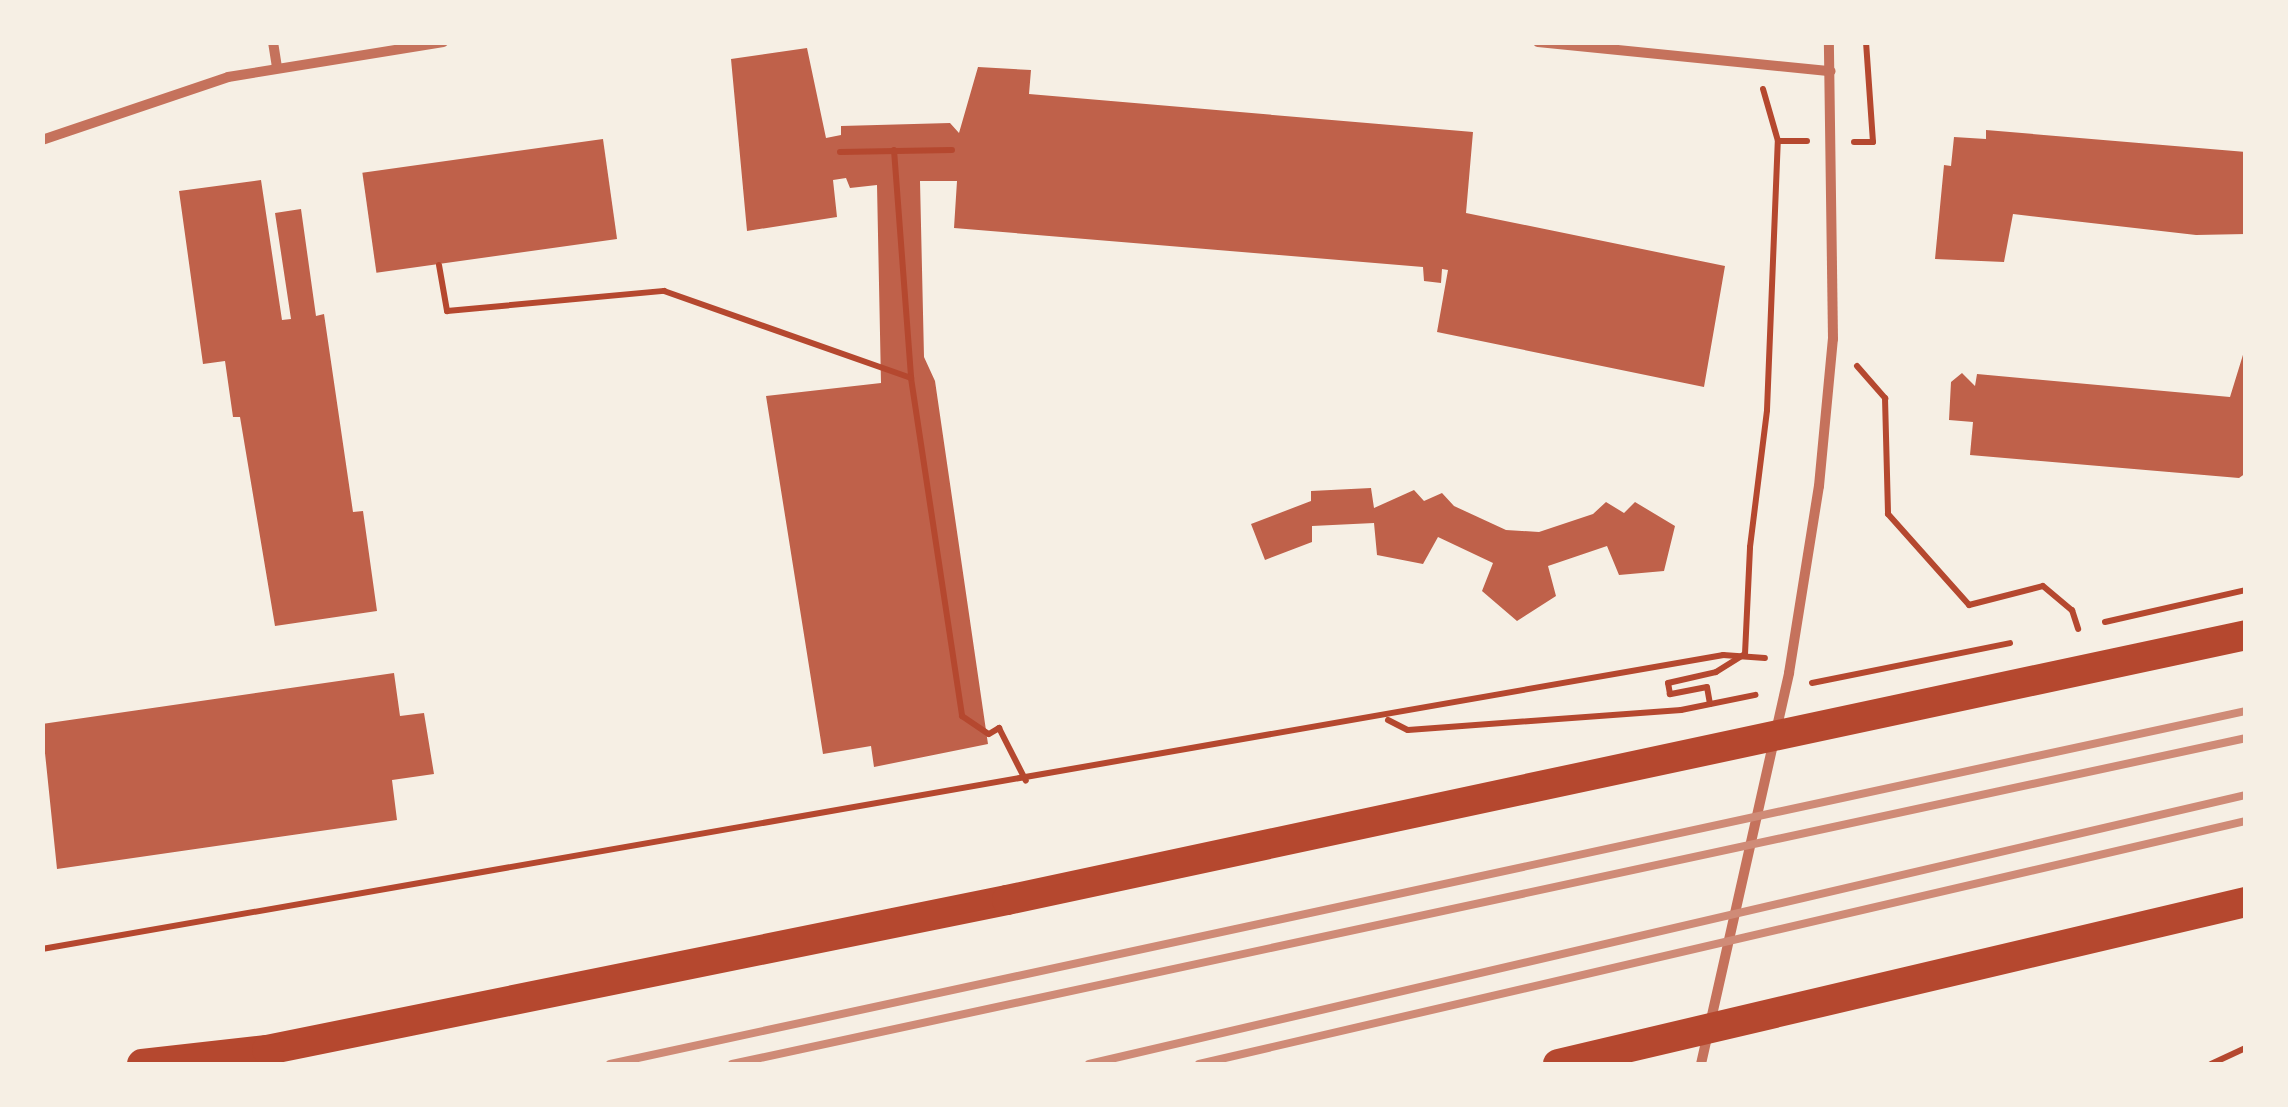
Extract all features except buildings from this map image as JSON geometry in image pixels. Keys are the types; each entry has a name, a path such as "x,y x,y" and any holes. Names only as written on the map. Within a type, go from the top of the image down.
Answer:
{"highway":[{"path":"142,1064 267,1050 2045,681 2246,635"},
{"path":"1558,1064 2246,902"},
{"path":"228,1064 267,1050"}],"street":[{"path":"272,42 277,68"},
{"path":"42,140 228,77 443,42"},
{"path":"1538,42 1832,70"},
{"path":"1701,1064 1790,667 1819,486 1833,339 1830,42"}],"path":[{"path":"1745,654 1750,547 1767,410 1778,141 1874,142 1866,42"},
{"path":"894,150 912,378 962,716 989,734 1000,728 1026,781"},
{"path":"840,152 952,150"},
{"path":"439,265 447,311 664,291 912,378"},
{"path":"1833,339 1885,398 1888,514 1969,605 2043,586 2072,610 2078,629"},
{"path":"1710,704 1707,687 1670,694 1668,683 1716,672 1745,654"},
{"path":"42,949 1745,654 1790,667"},
{"path":"2211,1064 2246,1048"}],"railway":[{"path":"610,1064 2246,711"},
{"path":"732,1064 2246,738"},
{"path":"1089,1064 2246,795"},
{"path":"1199,1064 2246,821"}]}
